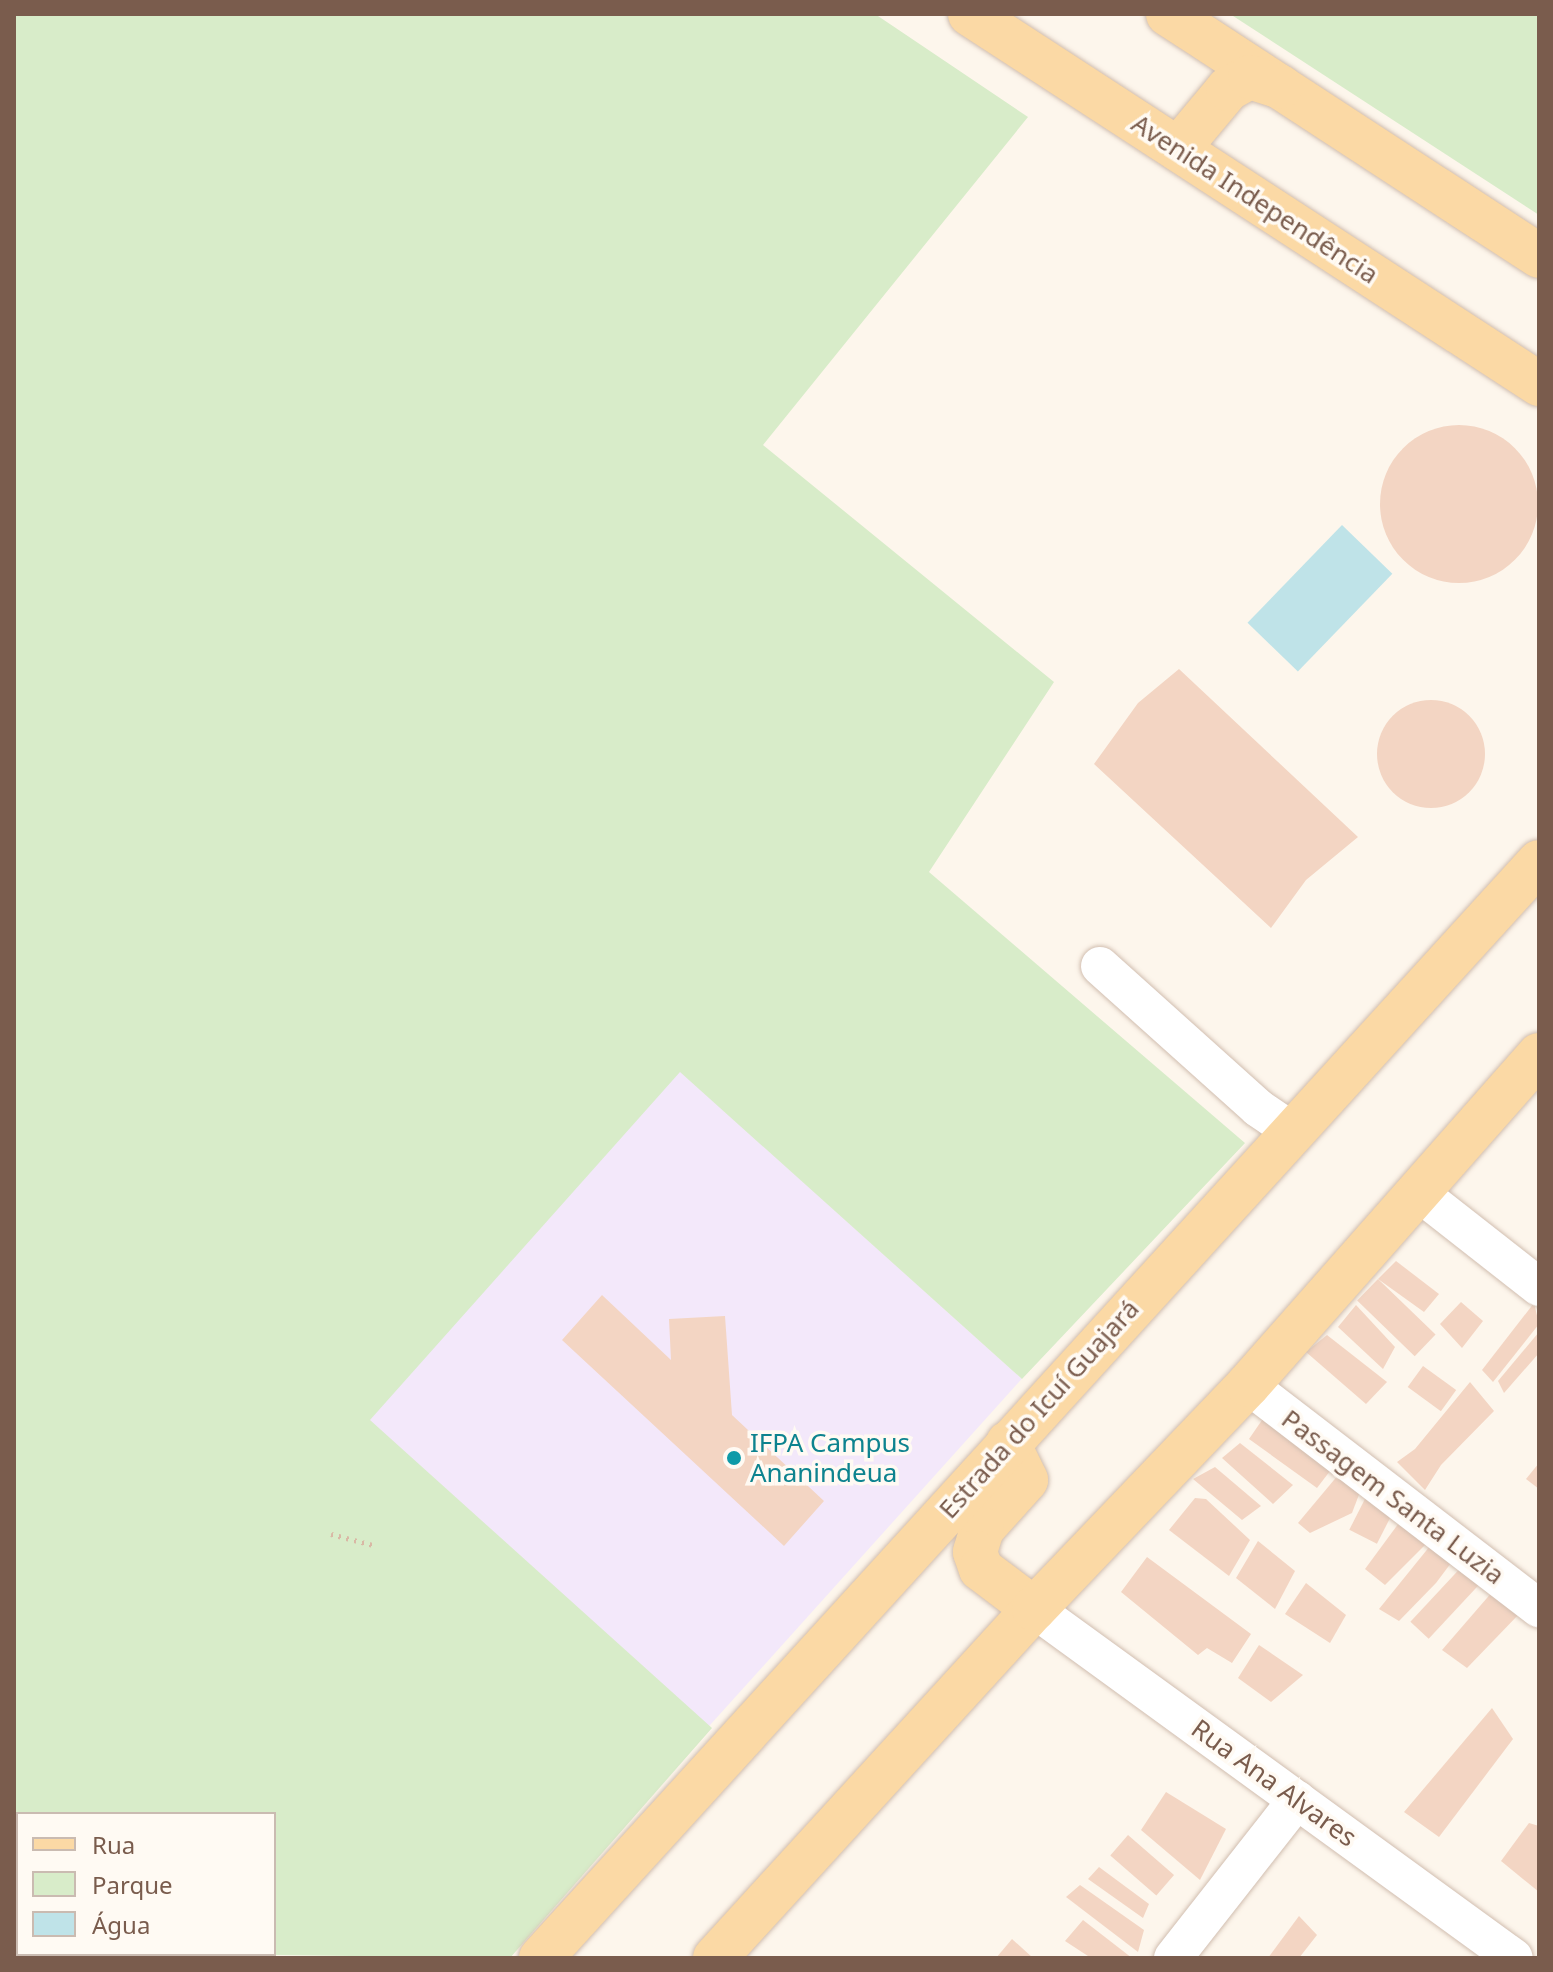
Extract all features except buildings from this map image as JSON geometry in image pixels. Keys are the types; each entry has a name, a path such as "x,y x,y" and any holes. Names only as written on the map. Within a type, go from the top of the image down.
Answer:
{"main road":[{"name":"Avenida Independência","path":"970,14 1539,384"},
{"path":"1168,14 1539,256"},
{"path":"1178,149 1228,89 1250,77 1280,87"},
{"name":"Estrada do Icuí Guajará","path":"541,1958 1539,862"},
{"path":"715,1958 1034,1609 1248,1385 1539,1055"},
{"path":"1008,1443 1026,1480 982,1529 975,1552 981,1569 1034,1609"}],"street":[{"path":"1100,966 1258,1108 1292,1131"},
{"path":"1418,1192 1539,1287"},
{"name":"Passagem Santa Luzia","path":"1248,1385 1539,1608"},
{"name":"Rua Ana Alvares","path":"1034,1609 1514,1958"},
{"path":"1173,1958 1297,1800"}],"path":[{"path":"331,1534 373,1545"}],"shaded area":[{"path":"680,1071 1022,1379 709,1727 367,1419"}],"green space":[{"path":"14,14 875,14 1028,117 763,445 1054,682 929,872 1245,1143 1022,1379 680,1072 370,1420 712,1728 510,1958 276,1955 276,1812 16,1812 14,1871"},
{"path":"1230,14 1539,14 1539,215"}],"water":[{"path":"1342,525 1392,574 1298,671 1248,623"}],"place":[{"name":"IFPA Campus Ananindeua","path":"734,1458"}]}
